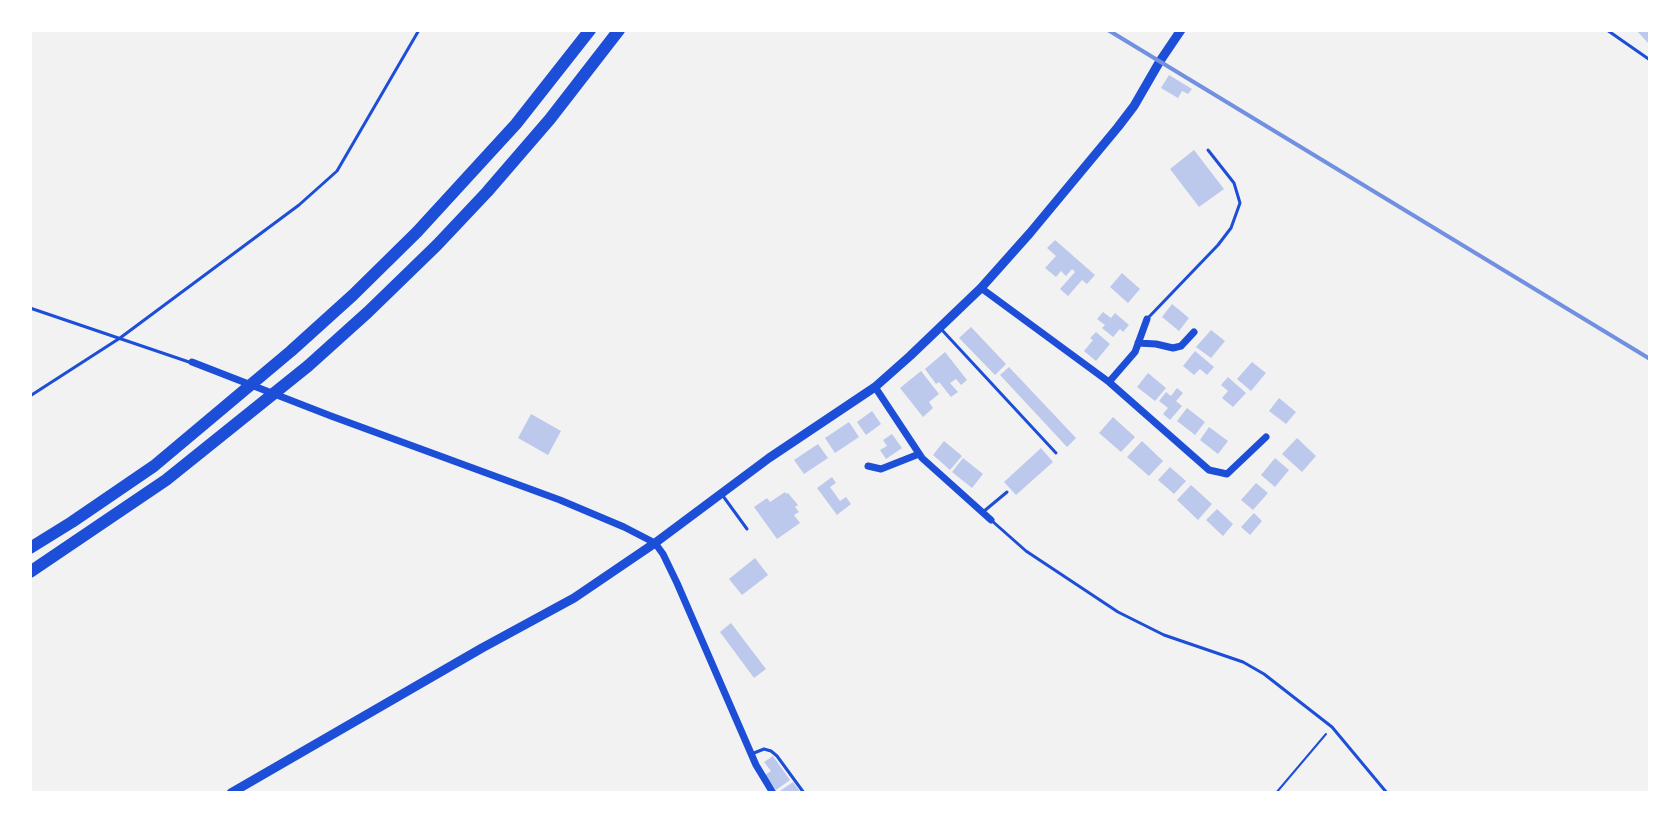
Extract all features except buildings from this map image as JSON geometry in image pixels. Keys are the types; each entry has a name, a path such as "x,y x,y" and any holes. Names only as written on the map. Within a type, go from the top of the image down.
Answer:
{"highway":[{"path":"30,548 154,466 353,295 417,232 516,124 590,30"},
{"path":"30,572 166,480 308,366 368,312 487,192 550,119 619,30"}],"street":[{"path":"231,793 574,598 875,387 981,288 1118,127 1181,30"},
{"path":"981,288 1109,382 1209,470 1227,474 1266,437"},
{"path":"1109,382 1135,352 1147,319"},
{"path":"1138,343 1173,348 1181,346 1194,332"},
{"path":"194,363 560,500 655,543 677,583 756,765 773,793"},
{"path":"875,387 919,454 991,520"},
{"path":"868,466 881,469 919,454"}],"lane":[{"path":"30,396 120,338 299,205 337,171 419,30"},
{"path":"1607,30 1650,60"},
{"path":"1147,319 1231,228 1240,203 1234,183 1208,150"},
{"path":"30,308 194,363"},
{"path":"940,327 1056,453"},
{"path":"983,512 1007,492"},
{"path":"721,493 747,529"},
{"path":"991,520 1026,551 1118,612 1164,635 1243,662 1264,674 1332,727 1387,793"},
{"path":"751,754 764,749 771,751 804,793"}],"path":[{"path":"1276,793 1332,727"}],"railway":[{"path":"1108,30 1650,359"}]}
